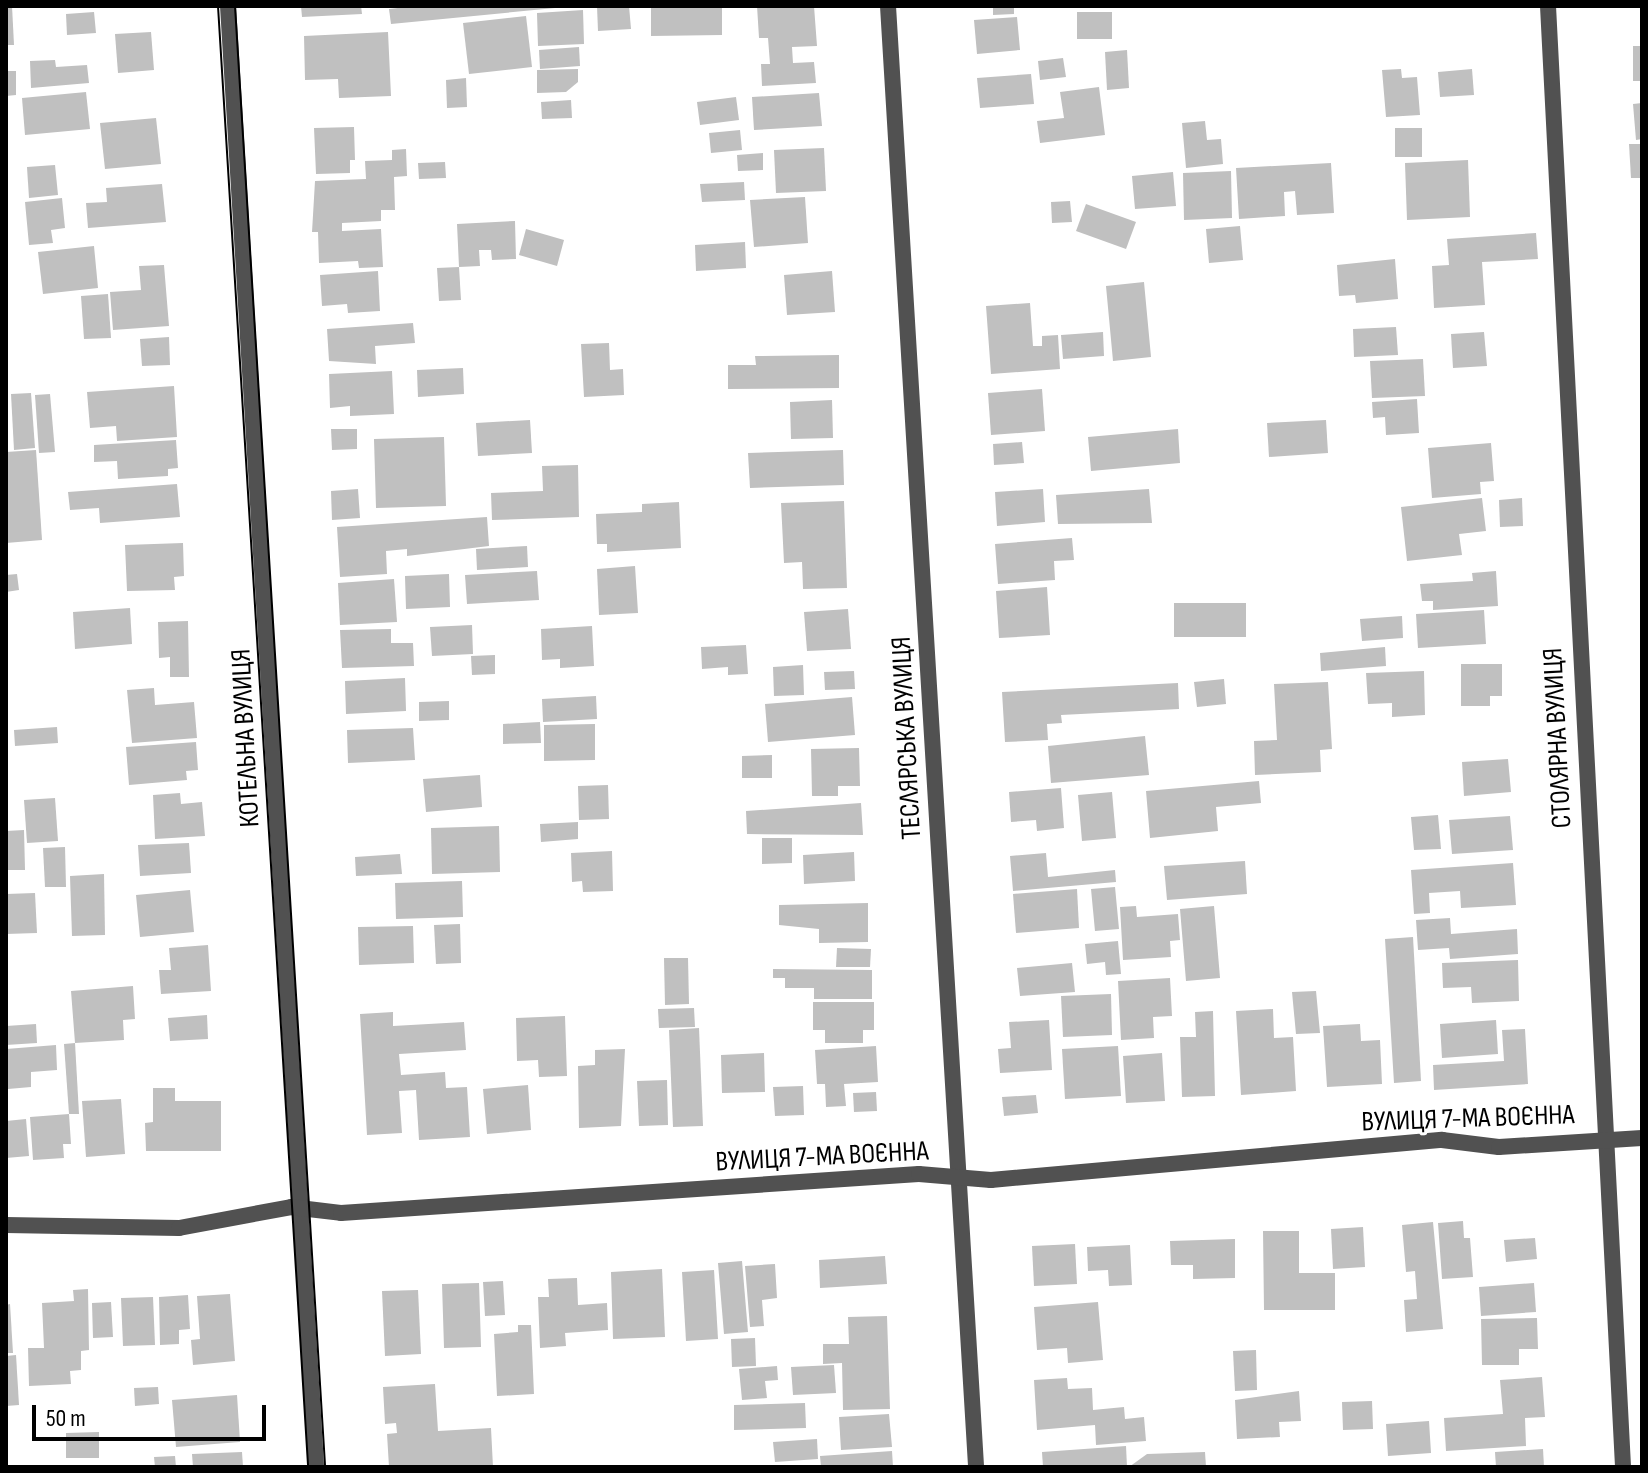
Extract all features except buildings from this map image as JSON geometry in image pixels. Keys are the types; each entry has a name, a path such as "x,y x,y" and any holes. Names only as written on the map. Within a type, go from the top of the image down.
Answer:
{"street":[{"name":"КОТЕЛЬНА ВУЛИЦЯ","path":"228,6 316,1467"},
{"name":"ТЕСЛЯРСЬКА ВУЛИЦЯ","path":"888,6 976,1467"},
{"name":"СТОЛЯРНА ВУЛИЦЯ","path":"1548,6 1603,1140 1623,1467"},
{"name":"ВУЛИЦЯ 7-МА ВОЄННА","path":"6,1225 179,1228 299,1208 341,1213 919,1174 959,1180 1442,1140 1499,1147 1642,1138"}],"tram line":[{"path":"218,6 308,1467"},
{"path":"235,6 325,1467"}]}
